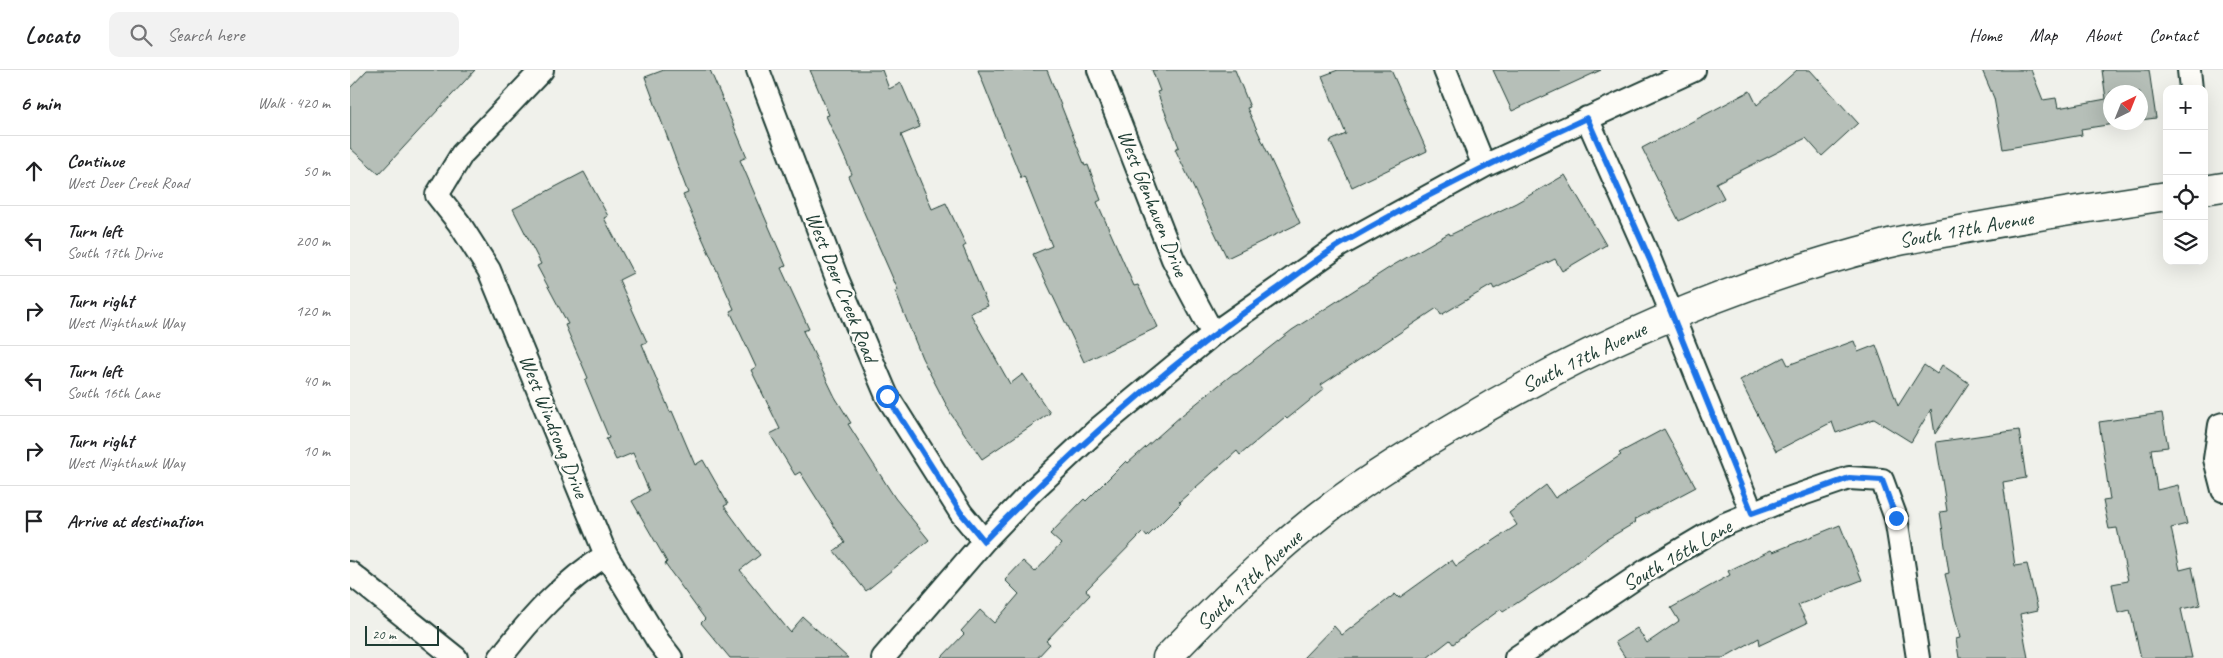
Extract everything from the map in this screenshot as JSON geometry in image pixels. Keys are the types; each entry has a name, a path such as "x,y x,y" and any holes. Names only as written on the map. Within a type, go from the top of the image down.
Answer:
{"main road":[{"path":"2208,189 2223,187"},
{"name":"South 17th Avenue","path":"1167,658 1283,547 1320,516 1386,467 1504,396 1672,315 1788,272 1885,244 2011,220 2163,197"}],"street":[{"name":"West Windsong Drive","path":"542,70 462,154 436,195 459,223 489,270 606,555 658,641 671,658"},
{"name":"West Deer Creek Road","path":"758,70 836,276 887,396 961,513 984,541"},
{"name":"West Glenhaven Drive","path":"1099,70 1173,259 1213,334"},
{"path":"1445,70 1484,166"},
{"path":"882,658 984,541 1032,491 1098,429 1213,334 1340,245 1484,166 1694,70"},
{"path":"2189,70 2191,85"},
{"path":"1587,118 1672,315 1752,513"},
{"path":"2222,424 2215,459 2223,490"},
{"name":"South 16th Lane","path":"1516,658 1679,550 1723,525 1849,478 1882,480 1896,518 1918,658"},
{"path":"500,658 542,608 580,571 606,555"},
{"path":"350,573 456,658"}],"building":[{"path":"367,70 475,70 379,174 350,148 350,88"},
{"path":"664,70 710,70 747,157 740,160 786,266 781,268 809,329 803,331 835,397 851,423 848,424 895,498 929,540 866,591 834,551 845,543 800,472 795,475 770,434 780,429 751,370 756,367 730,311 734,309 683,195 688,193 645,77"},
{"path":"810,70 882,70 889,89 901,83 920,127 901,135 932,209 946,203 966,245 963,247 988,306 970,313 1010,384 1023,374 1050,413 982,459 951,414 922,358 895,291 898,290 848,176 852,174 826,116 829,115"},
{"path":"978,70 1047,70 1085,166 1088,165 1101,200 1097,202 1134,286 1138,285 1158,327 1084,362 1033,254 1052,246 1024,176 1021,178"},
{"path":"1152,70 1235,70 1250,107 1247,108 1300,223 1227,258 1175,149 1179,147 1157,92 1160,91"},
{"path":"1338,70 1391,70 1427,151 1352,187 1330,141 1346,134 1322,76"},
{"path":"1493,70 1601,70 1512,111"},
{"path":"1797,70 1810,70 1858,123 1822,156 1806,138 1716,183 1724,198 1679,221 1642,148 1750,91 1757,105"},
{"path":"1982,70 2031,70 2043,100 2056,98 2058,108 2103,100 2103,126 2081,129 2082,135 2003,149 1994,98"},
{"path":"2102,70 2149,70 2156,118 2148,119 2148,85 2104,85"},
{"path":"584,172 608,216 604,218 633,273 619,280 647,342 642,344 670,412 672,411 695,465 703,460 728,504 724,506 760,555 740,570 790,632 803,617 848,658 730,658 701,623 705,619 665,564 667,562 632,501 649,491 633,453 616,460 606,439 609,438 585,380 588,378 565,325 568,324 537,266 541,264 513,209"},
{"path":"1565,175 1606,245 1562,271 1555,259 1494,289 1492,285 1441,315 1437,308 1321,385 1324,389 1287,419 1285,417 1240,455 1237,451 1179,502 1181,503 1147,537 1143,532 1086,590 1090,595 1046,641 1050,644 1037,658 941,658 964,634 961,631 980,610 994,623 1019,594 1005,580 1023,561 1035,572 1061,544 1050,534 1084,499 1086,501 1126,461 1128,463 1182,415 1234,373 1236,374 1292,330 1392,266 1449,233 1450,235 1516,203"},
{"path":"1854,341 1858,352 1876,345 1898,406 1924,365 1937,374 1942,365 1969,383 1935,434 1931,409 1911,442 1874,419 1836,433 1832,422 1776,451 1740,380 1784,357 1788,365"},
{"path":"2162,413 2168,447 2151,449 2157,490 2178,485 2187,524 2171,528 2180,570 2192,567 2200,605 2181,609 2192,658 2141,658 2130,610 2118,613 2112,584 2128,581 2117,528 2109,529 2103,501 2110,500 2099,422"},
{"path":"1664,429 1696,487 1634,520 1636,522 1604,541 1557,577 1503,612 1501,609 1453,644 1450,640 1427,658 1303,658 1334,626 1342,635 1395,594 1399,598 1452,560 1456,566 1517,525 1509,513 1546,485 1555,498 1621,455 1619,453"},
{"path":"2019,430 2026,478 2003,482 2015,566 2027,564 2038,610 2020,614 2028,658 1959,658 1956,639 1960,638 1945,574 1949,573 1940,512 1947,511 1936,442"},
{"path":"1840,525 1862,580 1798,605 1807,623 1760,645 1759,638 1723,658 1623,658 1625,657 1615,642 1637,628 1647,643 1679,621 1671,608 1730,575 1728,571 1771,550 1773,552"}],"route":[{"path":"887,396 961,513 984,541 1032,491 1098,429 1213,334 1340,245 1484,166 1587,118 1650,260 1752,513 1849,478 1882,480 1896,518"}]}
